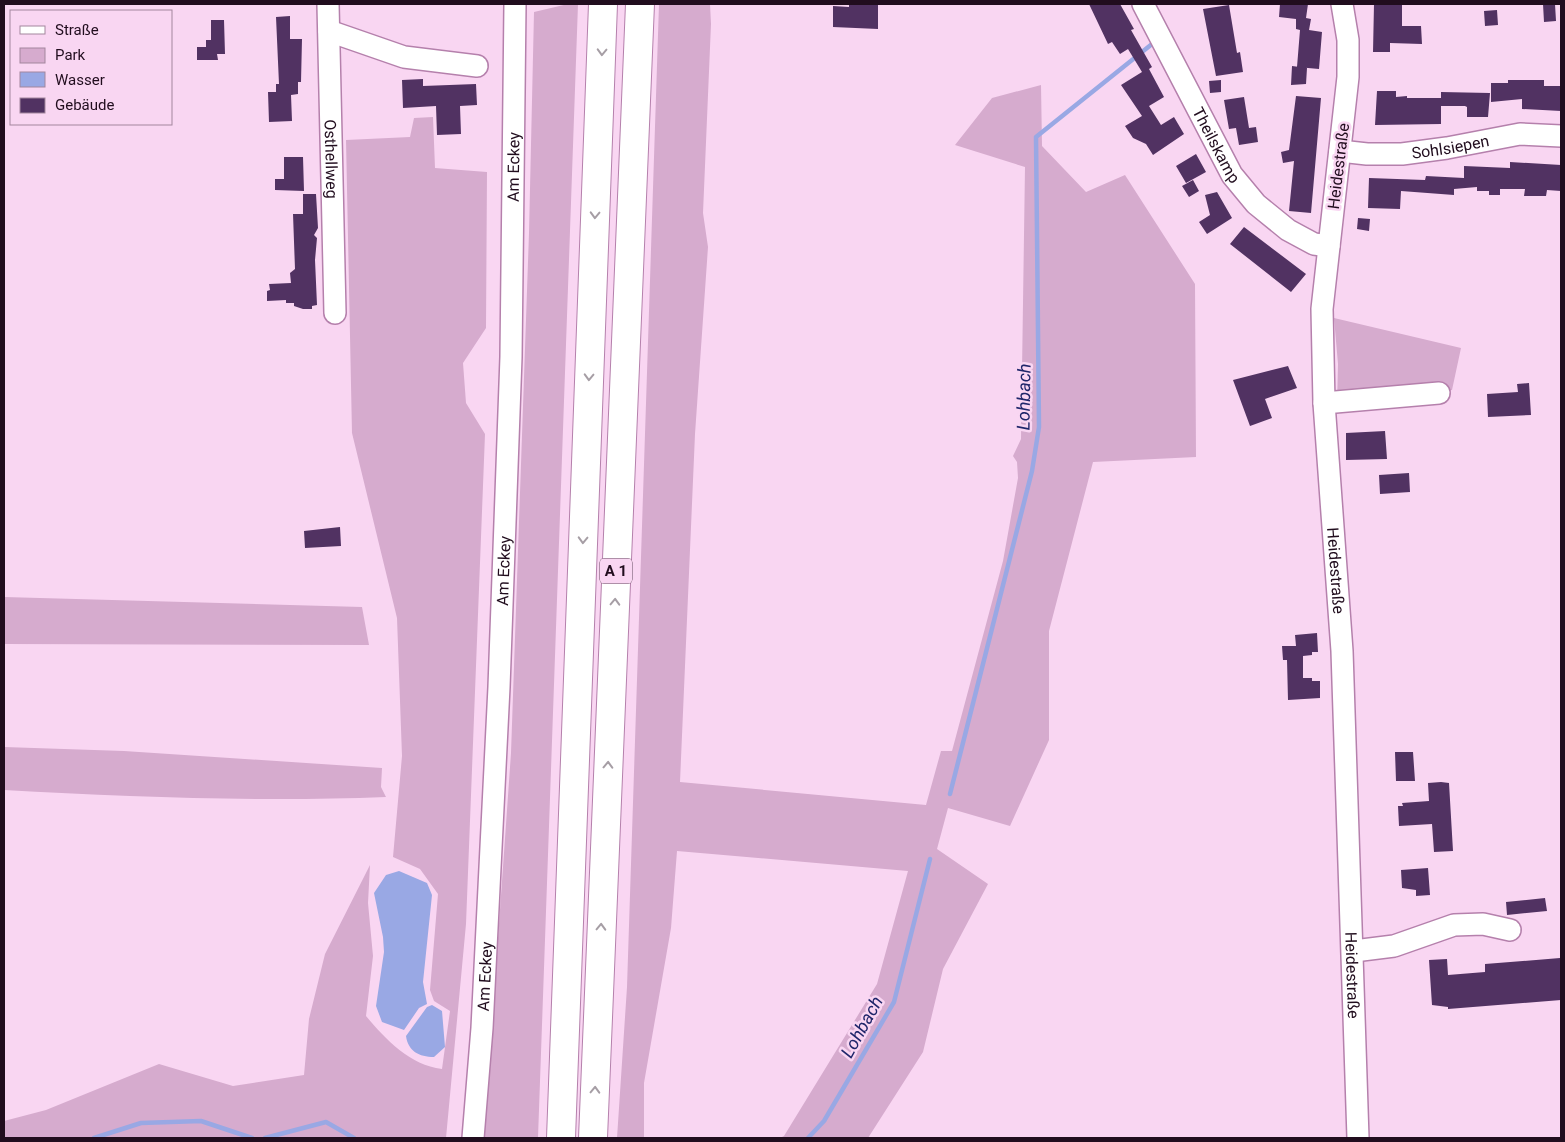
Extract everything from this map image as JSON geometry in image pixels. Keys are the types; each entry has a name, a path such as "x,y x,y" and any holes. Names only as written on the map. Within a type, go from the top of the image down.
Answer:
{"highway":[{"name":"A 1","path":"561,1138 603,4"},
{"name":"A 1","path":"593,1138 640,4"}],"street":[{"name":"Osthellweg","path":"328,4 335,313"},
{"name":"Am Eckey","path":"473,1138 484,999 511,357 515,4"},
{"name":"Theilskamp","path":"1142,4 1232,175 1256,204 1288,230 1314,244 1329,246"},
{"name":"Heidestraße","path":"1342,4 1348,40 1348,77 1322,308 1324,402 1342,651 1354,951 1358,1138"},
{"path":"329,31 404,57 477,66"},
{"name":"Sohlsiepen","path":"1340,152 1402,154 1447,148 1520,134 1561,136"},
{"path":"1324,402 1439,393"},
{"path":"1354,951 1394,946 1432,931 1463,925 1483,924 1510,930"}],"green space":[{"path":"568,4 578,4 538,1138 484,1138 511,753 529,233 534,12"},
{"path":"659,4 710,4 711,24 703,213 708,247 695,434 680,782 926,805 941,751 952,751 1003,561 1018,478 1017,462 1013,456 1021,439 1025,167 955,145 992,98 1041,85 1042,146 1086,192 1125,175 1195,284 1196,457 1093,462 1049,631 1049,740 1010,826 948,808 937,849 988,884 943,969 923,1052 868,1138 780,1138 784,1136 877,984 908,871 677,851 671,928 644,1083 644,1138 617,1138 627,987"},
{"path":"433,117 435,168 487,172 486,328 463,363 466,403 485,434 466,924 446,1138 4,1138 4,1121 46,1110 159,1064 233,1086 304,1075 309,1019 325,954 370,865 368,903 373,956 366,1016 390,1042 409,1057 430,1067 442,1069 450,1011 434,1001 430,990 438,894 420,869 393,857 402,756 397,618 352,433 346,140 410,137 414,118"},
{"path":"1334,318 1461,348 1452,390 1337,404 1338,364"},
{"path":"4,597 362,607 369,645 4,644"},
{"path":"4,747 124,751 382,768 381,787 386,797 291,799 195,798 4,790"}],"water":[{"path":"399,871 427,883 432,895 423,982 427,1004 419,1008 404,1030 382,1022 376,1006 384,952 383,937 374,893 386,875"},
{"path":"432,1005 442,1011 445,1047 434,1057 424,1056 415,1052 409,1046 406,1036 427,1007"}],"building":[{"path":"849,4 878,4 878,29 833,27 833,6 849,7"},
{"path":"1089,4 1120,4 1134,29 1131,30 1152,67 1149,69 1164,97 1149,106 1161,125 1174,117 1184,134 1153,155 1146,144 1133,138 1125,126 1142,116 1121,85 1142,72 1128,49 1120,54 1112,42 1108,44"},
{"path":"1280,4 1308,4 1306,18 1311,19 1309,30 1322,32 1319,69 1297,67 1300,30 1296,29 1296,19 1279,17"},
{"path":"1374,4 1402,5 1402,26 1421,26 1422,44 1390,43 1390,52 1373,52"},
{"path":"1543,4 1555,4 1556,21 1544,22"},
{"path":"1229,5 1237,53 1240,52 1243,72 1216,76 1203,9"},
{"path":"1497,10 1498,25 1485,26 1484,11"},
{"path":"290,16 290,39 302,39 301,82 298,82 298,94 291,95 292,121 269,122 268,92 276,92 276,84 279,84 276,17"},
{"path":"211,20 224,20 225,54 217,54 218,60 197,60 197,47 206,47 206,40 211,40"},
{"path":"1292,66 1307,68 1306,84 1291,85"},
{"path":"423,79 423,86 476,84 477,105 460,106 461,134 437,135 436,106 403,108 402,80"},
{"path":"1221,80 1221,92 1210,93 1209,81"},
{"path":"1508,80 1544,80 1544,86 1561,86 1561,111 1522,109 1522,99 1491,102 1491,83 1508,83"},
{"path":"1377,91 1396,91 1396,97 1407,96 1407,98 1441,98 1441,92 1490,93 1488,117 1467,117 1467,107 1465,106 1441,106 1441,124 1375,125"},
{"path":"1296,96 1321,98 1311,213 1289,211 1294,161 1283,163 1281,152 1289,150"},
{"path":"1244,97 1249,128 1256,127 1258,142 1239,145 1236,128 1229,129 1224,100"},
{"path":"1196,154 1206,172 1186,183 1176,166"},
{"path":"284,157 303,157 304,191 275,190 275,179 284,179"},
{"path":"1510,162 1561,165 1561,191 1547,190 1546,196 1524,196 1525,189 1500,189 1500,195 1489,195 1489,191 1477,191 1477,187 1454,189 1454,195 1401,191 1400,209 1368,208 1369,178 1425,180 1426,176 1464,178 1464,166 1510,168"},
{"path":"1193,180 1199,191 1189,197 1182,186"},
{"path":"1217,192 1232,218 1207,234 1199,222 1210,215 1205,195"},
{"path":"303,194 316,194 318,228 314,235 317,238 315,260 317,305 312,306 312,309 294,306 294,303 286,303 286,300 267,301 267,291 270,290 269,284 291,283 290,273 295,269 293,214 303,214"},
{"path":"1358,218 1370,219 1369,231 1357,229"},
{"path":"1244,227 1306,274 1291,292 1230,244"},
{"path":"1288,366 1297,388 1265,399 1272,418 1250,426 1233,380"},
{"path":"1529,383 1531,415 1488,417 1487,394 1518,392 1517,384"},
{"path":"1385,431 1387,459 1346,460 1346,433"},
{"path":"1409,473 1410,492 1380,494 1379,475"},
{"path":"340,527 341,546 305,548 304,531"},
{"path":"1317,633 1318,652 1312,652 1312,655 1303,656 1303,678 1312,678 1312,681 1320,681 1320,698 1288,700 1287,660 1283,660 1282,646 1296,646 1295,635"},
{"path":"1395,752 1413,752 1415,781 1396,781"},
{"path":"1428,783 1449,783 1453,851 1434,852 1432,824 1399,826 1398,806 1403,806 1402,803 1429,801"},
{"path":"1428,868 1430,895 1416,896 1416,890 1402,888 1401,870"},
{"path":"1545,898 1547,911 1507,915 1506,902"},
{"path":"1560,958 1561,1000 1448,1009 1448,1007 1432,1005 1429,960 1447,959 1448,975 1485,972 1485,964"}],"waterway":[{"name":"Lohbach","path":"950,794 1032,471 1039,427 1036,137 1152,44"},
{"name":"Lohbach","path":"808,1138 824,1121 894,1002 930,859"},
{"name":"Lohbach","path":"94,1138 141,1123 201,1121 252,1138"},
{"name":"Lohbach","path":"265,1138 326,1122 354,1138"}]}
